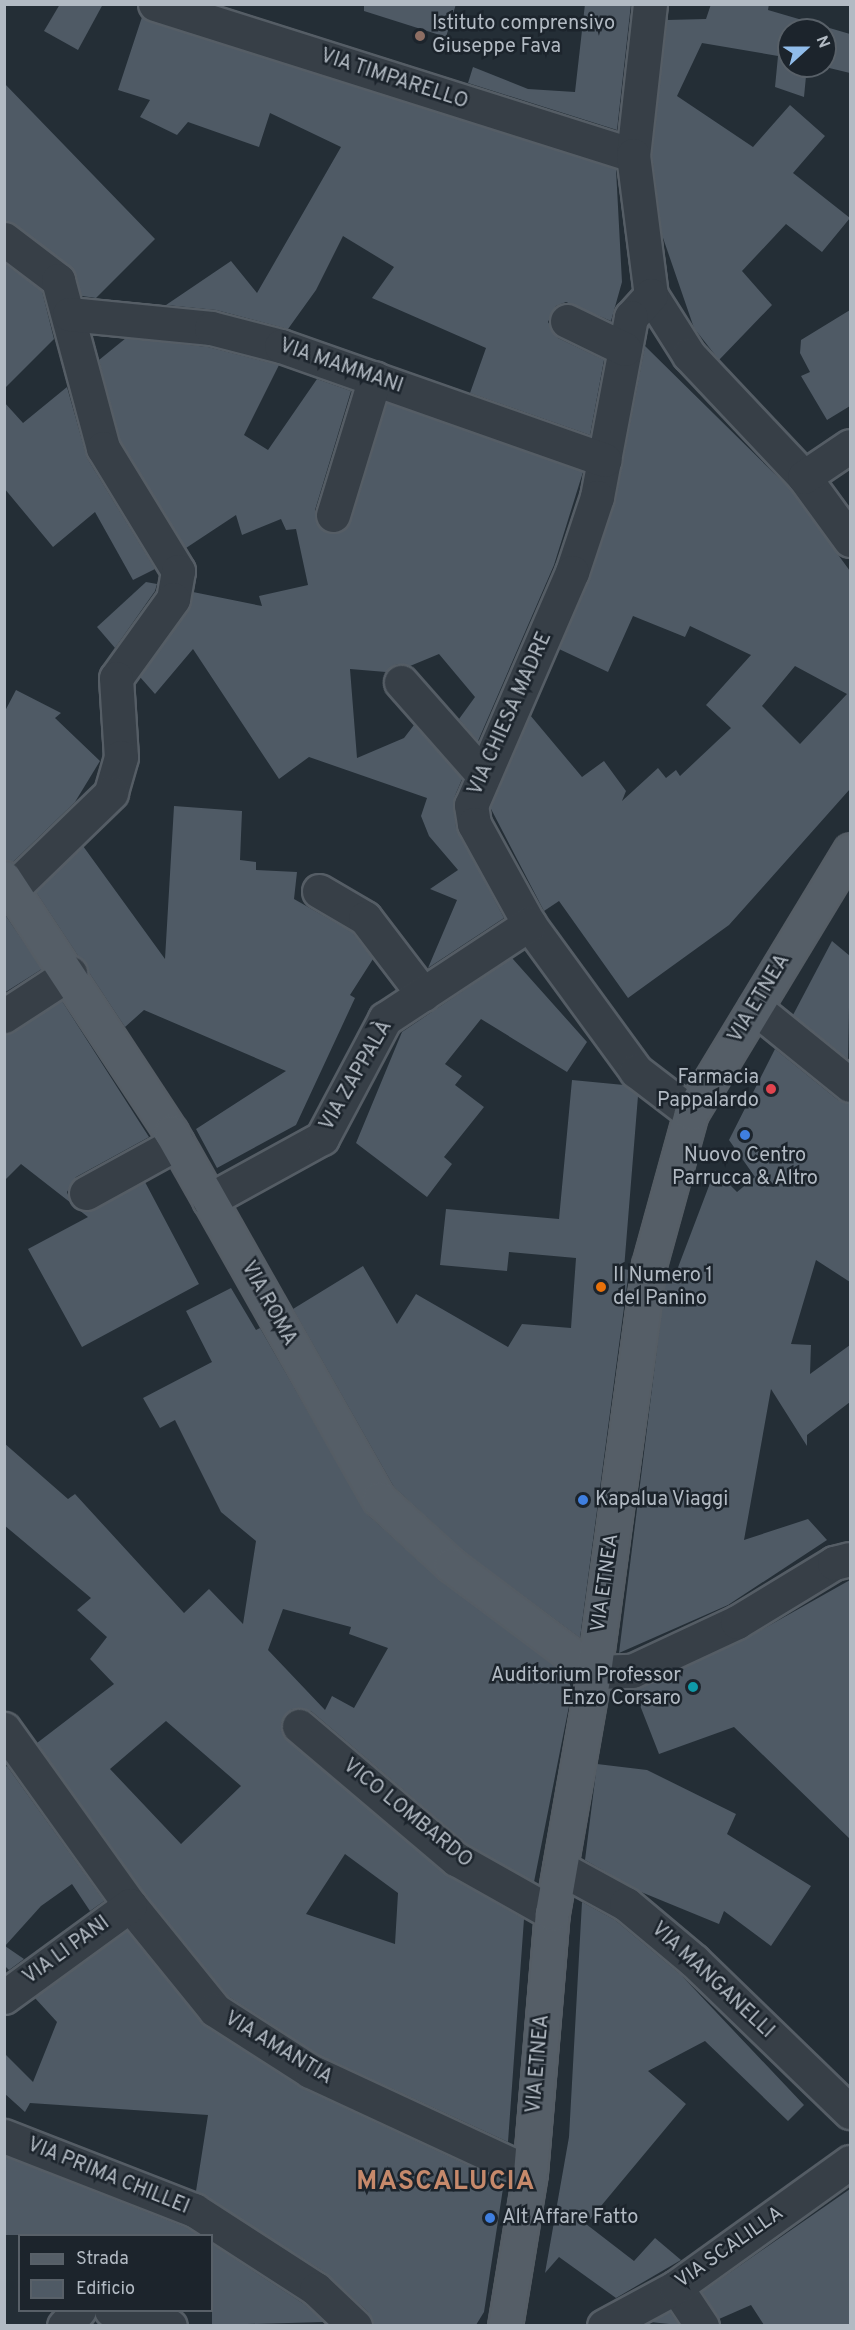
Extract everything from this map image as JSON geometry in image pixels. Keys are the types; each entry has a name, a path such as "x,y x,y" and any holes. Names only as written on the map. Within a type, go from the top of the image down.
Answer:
{"main road":[{"name":"VIA ETNEA","path":"510,2323 530,2173 552,1913 594,1672 649,1265 691,1113 850,850"},
{"name":"VIA ROMA","path":"9,883 70,973 177,1143 379,1499 451,1565 594,1672"}],"street":[{"name":"VIA TIMPARELLO","path":"155,4 633,155"},
{"path":"650,4 633,155 651,295 689,355 804,477 850,540"},
{"path":"4,239 58,280 69,314 103,448 170,553 178,586 116,678 121,757 111,794 9,883"},
{"name":"VIA CHIESA MADRE","path":"651,295 631,317 604,460 572,572 471,805 474,824 529,924 636,1071 691,1113"},
{"name":"VIA MAMMANI","path":"69,314 211,328 375,378 604,460"},
{"path":"567,321 625,349"},
{"path":"333,515 375,378"},
{"path":"804,477 850,446"},
{"path":"400,682 423,701 483,775"},
{"path":"319,891 365,918 423,994"},
{"name":"VIA ZAPPALÀ","path":"209,1200 322,1138 385,1019 529,924"},
{"path":"4,1016 70,973"},
{"path":"755,1008 850,1085"},
{"path":"86,1193 177,1143"},
{"path":"594,1672 632,1671 737,1622 834,1563 850,1559"},
{"name":"VICO LOMBARDO","path":"299,1726 456,1859 552,1913"},
{"name":"VIA AMANTIA","path":"4,1729 130,1905 214,2010 310,2071 530,2173"},
{"name":"VIA MANGANELLI","path":"560,1868 626,1904 694,1961 850,2112"},
{"name":"VIA LI PANI","path":"4,1997 130,1905"},
{"name":"VIA PRIMA CHILLEI","path":"4,2136 194,2210 316,2289 344,2322"},
{"name":"VIA SCALILLA","path":"604,2325 676,2287 850,2162"},
{"path":"676,2287 702,2325"},
{"path":"64,2325 78,2312"},
{"path":"119,2312 170,2325"}],"building":[{"path":"60,4 103,4 78,50 44,31"},
{"path":"364,4 456,4 446,37 364,11"},
{"path":"585,4 631,4 617,130 468,83 473,67 528,89 575,92"},
{"path":"711,4 769,4 768,10 795,18 777,18 777,56 702,43 677,96 753,147 790,105 825,136 793,173 850,218 822,252 786,224 742,271 772,305 719,360 694,328 662,235 652,155 667,20 706,19"},
{"path":"142,17 616,169 622,282 611,321 566,302 556,306 548,322 558,338 604,360 590,435 470,393 486,348 372,298 394,267 343,236 316,290 288,329 216,310 166,305 231,261 257,293 341,147 270,113 259,147 188,122 177,135 140,117 150,100 118,90"},
{"path":"837,30 850,34 850,73 837,70"},
{"path":"777,66 777,78 806,78 804,97 775,87"},
{"path":"4,83 155,239 96,298 82,296 69,265 4,221"},
{"path":"4,263 42,291 54,339 4,389"},
{"path":"850,310 850,406 827,420 801,376 810,372 800,353 801,340"},
{"path":"126,338 208,347 279,365 244,435 268,450 317,379 351,391 315,510 319,527 328,533 345,529 351,520 387,403 583,472 554,565 478,741 459,719 475,697 439,654 410,666 397,664 386,672 350,669 357,758 404,738 414,725 462,779 454,798 456,827 504,918 428,968 457,900 430,889 458,870 429,836 421,816 427,798 309,757 279,779 193,649 155,694 140,677 188,610 193,592 262,606 259,596 308,585 296,529 286,530 281,519 242,535 236,515 186,548 120,441 99,360"},
{"path":"645,346 790,489 850,571 850,789 729,925 628,998 559,901 544,911 490,807 530,715 582,777 604,761 626,791 622,801 658,768 666,778 676,770 680,776 731,728 706,705 751,655 690,626 685,637 633,616 608,672 559,649 615,503","holes":["795,666 847,694 800,744 762,706"]},
{"path":"67,387 87,458 155,569 133,580 95,512 53,547 4,488 4,402 23,423"},
{"path":"146,582 157,584 155,591 115,648 97,627"},
{"path":"16,690 61,713 55,718 100,761 75,802 13,862 4,860 4,713"},
{"path":"174,806 242,811 240,860 256,862 256,870 297,872 294,899 352,932 373,959 350,995 355,998 296,1125 217,1168 196,1129 286,1071 144,1010 125,1027 36,892 83,846 165,959"},
{"path":"4,913 42,969 4,993"},
{"path":"832,941 850,956 848,1059 793,1015"},
{"path":"512,958 587,1042 567,1072 481,1019 445,1064 462,1076 455,1085 484,1107 444,1157 452,1164 427,1197 356,1143 402,1032"},
{"path":"62,1001 149,1137 76,1177 67,1192 71,1203 21,1164 4,1181 4,1035"},
{"path":"775,1049 838,1100 850,1103 850,1282 816,1260 791,1344 811,1345 810,1374 850,1345 850,1402 807,1435 807,1446 771,1389 744,1540 808,1519 827,1540 728,1605 619,1653 666,1276 674,1278 715,1170 737,1192 755,1177 729,1140"},
{"path":"572,1080 624,1085 638,1096 624,1269 629,1270 580,1638 463,1551 394,1487 293,1309 363,1266 397,1324 416,1294 508,1347 522,1324 571,1328 576,1258 509,1252 507,1271 440,1265 446,1209 559,1219"},
{"path":"145,1182 199,1284 82,1347 28,1249 88,1217 79,1210 95,1209"},
{"path":"231,1288 256,1330 260,1328 366,1513 440,1580 567,1675 572,1691 534,1882 467,1844 311,1711 292,1709 281,1723 287,1740 444,1873 524,1919 508,2142 319,2055 228,1996 145,1894 37,1743 114,1684 90,1659 107,1637 77,1610 91,1598 4,1525 4,1443 68,1499 75,1494 184,1613 209,1589 243,1624 256,1541 221,1512 175,1420 160,1428 143,1398 212,1362 186,1311","holes":["283,1609 351,1627 349,1634 388,1648 354,1708 332,1696 325,1710 268,1650","166,1721 241,1786 181,1844 110,1769","345,1854 398,1893 395,1944 306,1914"]},
{"path":"850,1580 850,1839 734,1727 659,1754 634,1690 745,1639"},
{"path":"597,1764 647,1770 736,1814 727,1834 811,1886 771,1946 724,1911 719,1924 641,1892 585,1860"},
{"path":"7,1766 104,1901 90,1911 72,1884 41,1906 5,1946 24,1959 9,1970 4,1965 4,1768"},
{"path":"582,1902 615,1920 681,1975 804,2105 788,2121 705,2041 648,2071 686,2104 586,2224 634,2261 655,2238 681,2260 616,2298 559,2257 545,2273 569,2137"},
{"path":"127,1931 205,2026 302,2088 504,2182 484,2312 476,2325 373,2325 368,2312 326,2273 196,2191 208,2115 30,2103 25,2112 4,2093 4,2053 33,2082 57,2022 35,1998"},
{"path":"4,2156 185,2227 197,2234 18,2234 4,2235"},
{"path":"850,2189 850,2325 764,2325 751,2305 719,2319 702,2292"},
{"path":"213,2245 304,2304 324,2322 212,2325"},
{"path":"670,2312 679,2325 650,2322"}],"place":[{"name":"Istituto comprensivo Giuseppe Fava","path":"420,36"},
{"name":"Farmacia Pappalardo","path":"771,1089"},
{"name":"Nuovo Centro Parrucca & Altro","path":"745,1135"},
{"name":"Il Numero 1 del Panino","path":"601,1287"},
{"name":"Kapalua Viaggi","path":"583,1500"},
{"name":"Auditorium Professor Enzo Corsaro","path":"693,1687"},
{"name":"Alt Affare Fatto","path":"490,2218"}],"district":[{"name":"MASCALUCIA","path":"446,2183"}]}
